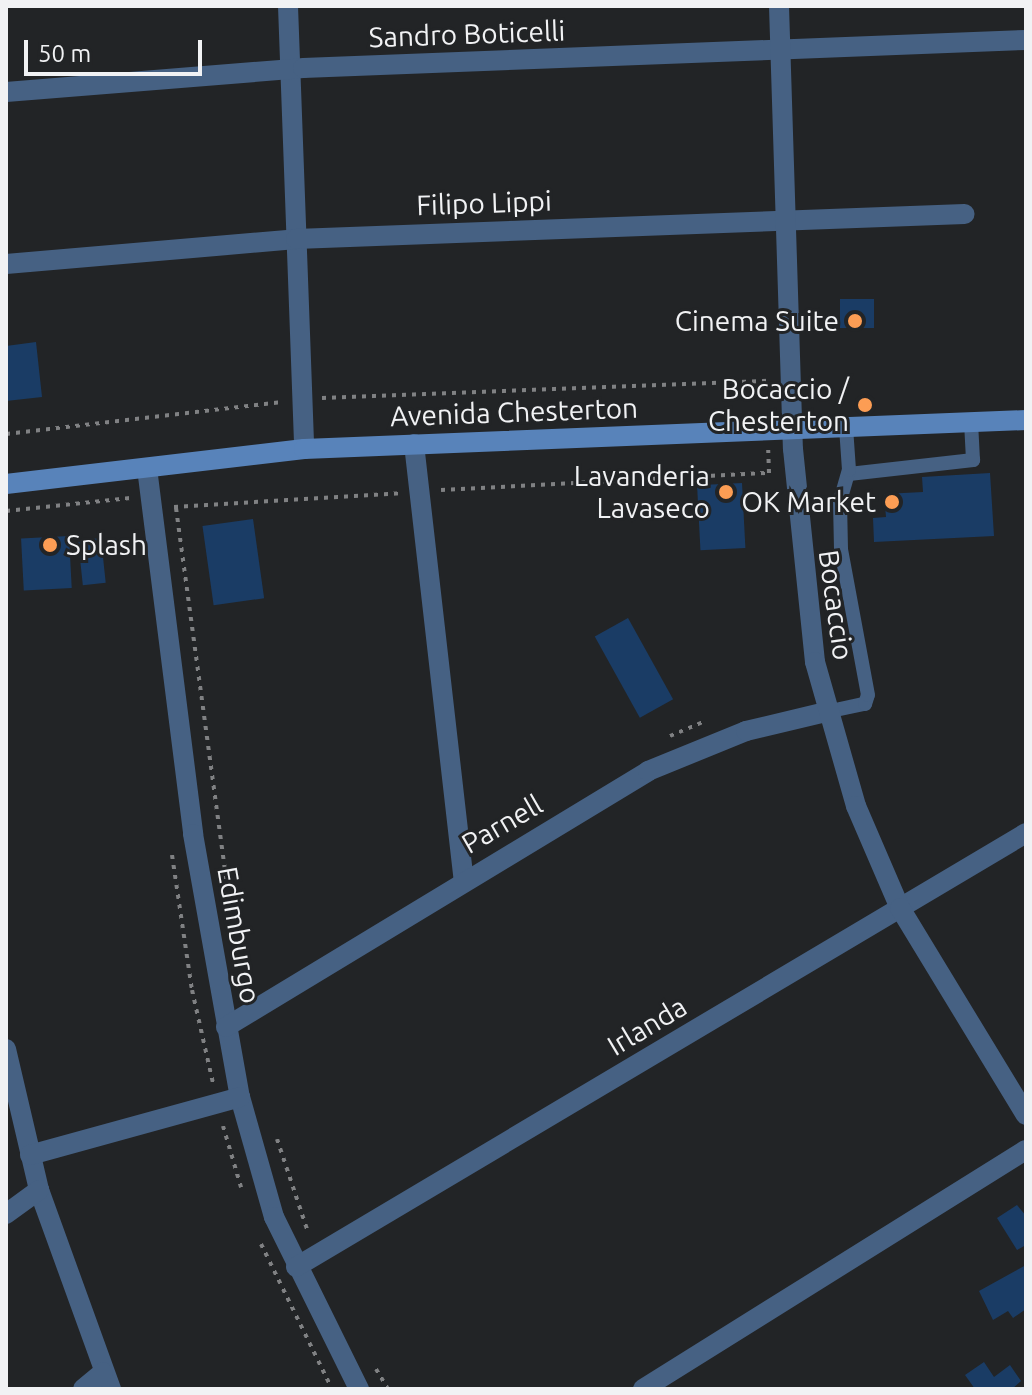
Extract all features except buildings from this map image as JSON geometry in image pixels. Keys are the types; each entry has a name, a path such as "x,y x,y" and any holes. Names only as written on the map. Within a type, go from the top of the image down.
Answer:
{"main road":[{"name":"Avenida Chesterton","path":"6,484 304,449 1026,420"}],"street":[{"path":"288,6 304,449"},
{"name":"Bocaccio","path":"779,6 793,429 801,571 826,712 856,806 900,908 1026,1115"},
{"name":"Sandro Boticelli","path":"6,92 290,69 1026,40"},
{"name":"Filipo Lippi","path":"6,264 296,239 965,214"},
{"path":"414,444 464,880"},
{"name":"Edimburgo","path":"147,468 193,834 240,1097 274,1217 296,1267 359,1389"},
{"name":"Parnell","path":"226,1027 464,880 694,750 826,712"},
{"name":"Irlanda","path":"296,1267 1026,833"},
{"path":"6,1049 12,1112 30,1155 39,1190 107,1381 83,1389"},
{"path":"30,1155 240,1097"},
{"path":"643,1389 1026,1150"},
{"path":"6,1214 39,1190"}],"lane":[{"path":"849,474 973,460 971,422"},
{"path":"826,712 865,704 868,695 841,549 840,501 849,474 846,427"}],"path":[{"path":"6,434 302,399 793,379"},
{"path":"170,466 228,895"},
{"path":"6,511 127,498 176,508 420,490 769,473"},
{"path":"276,1136 317,1255"}],"place":[{"name":"Cinema Suite","path":"855,321"},
{"name":"Bocaccio / Chesterton","path":"865,405"},
{"name":"Lavanderia Lavaseco","path":"726,492"},
{"name":"OK Market","path":"892,502"},
{"name":"Splash","path":"50,545"}]}
